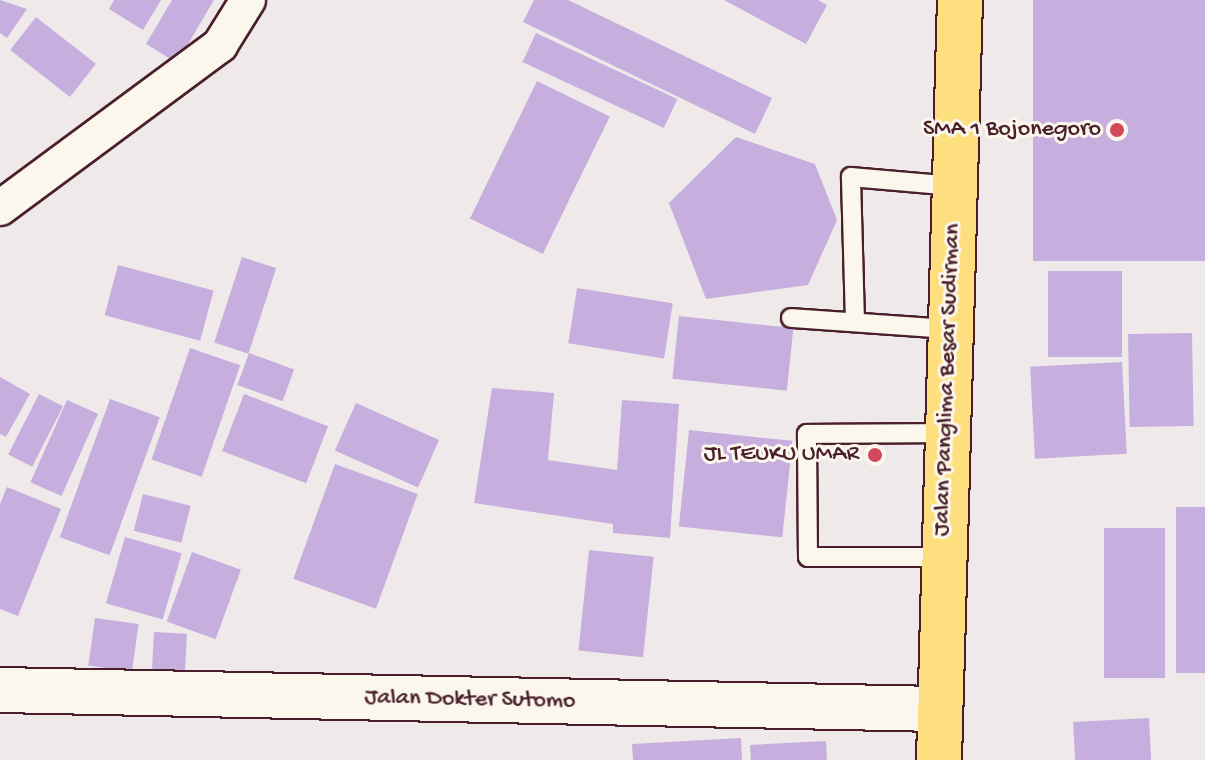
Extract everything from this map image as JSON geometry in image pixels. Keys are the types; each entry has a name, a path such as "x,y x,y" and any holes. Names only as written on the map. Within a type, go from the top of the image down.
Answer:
{"main road":[{"name":"Jalan Panglima Besar Sudirman","path":"939,760 947,329 960,0"},
{"name":"Jalan Dokter Sutomo","path":"0,690 939,709"}],"street":[{"path":"0,208 220,45 248,0"}],"lane":[{"path":"855,322 851,177 954,186"},
{"path":"791,318 947,329"},
{"path":"943,557 808,557 807,434 945,433"}],"building":[{"path":"0,0 27,9 7,38 0,33"},
{"path":"114,0 161,0 143,30 109,9"},
{"path":"172,0 214,0 177,63 146,44"},
{"path":"534,0 568,0 772,98 755,134 523,22"},
{"path":"724,0 818,0 827,5 806,44"},
{"name":"SMA 1 Bojonegoro","path":"1033,0 1205,0 1205,261 1033,261"},
{"path":"36,17 96,64 70,97 10,50"},
{"path":"536,33 677,99 664,128 522,62"},
{"path":"537,81 610,117 543,254 470,219"},
{"path":"736,137 815,164 837,220 808,285 706,299 669,203"},
{"path":"242,257 276,268 248,354 214,343"},
{"path":"118,265 214,291 200,341 105,315"},
{"path":"1048,271 1122,271 1122,357 1048,357"},
{"path":"577,288 673,303 664,358 568,343"},
{"path":"679,316 793,328 787,391 672,379"},
{"path":"1192,333 1194,426 1130,427 1128,334"},
{"path":"190,348 240,365 202,477 152,460"},
{"path":"249,353 294,369 282,401 237,385"},
{"path":"1122,362 1127,454 1035,459 1030,367"},
{"path":"0,377 30,394 6,437 0,434"},
{"path":"492,388 554,393 548,460 617,470 622,400 679,404 670,538 613,533 613,524 474,503"},
{"path":"39,394 63,406 32,467 8,455"},
{"path":"244,394 328,426 306,483 222,451"},
{"path":"110,399 160,417 110,555 60,537"},
{"path":"67,400 98,414 61,496 30,482"},
{"path":"356,403 439,440 418,488 335,451"},
{"path":"689,430 792,441 782,537 679,526"},
{"path":"335,464 418,494 376,609 293,579"},
{"path":"7,487 61,509 18,616 0,609 0,504"},
{"path":"143,494 191,506 181,543 134,531"},
{"path":"1176,507 1205,507 1205,673 1176,673"},
{"path":"1104,528 1165,528 1165,678 1104,678"},
{"path":"125,537 182,553 163,620 106,603"},
{"path":"589,550 654,557 643,657 578,650"},
{"path":"192,552 241,570 216,639 167,622"},
{"path":"95,618 139,624 132,672 88,666"},
{"path":"154,632 187,634 185,680 152,678"},
{"path":"1149,718 1151,760 1075,760 1073,722"},
{"path":"741,738 742,760 633,760 632,744"},
{"path":"826,741 827,760 751,760 750,745"}],"place":[{"name":"SMA 1 Bojonegoro","path":"1117,130"},
{"name":"JL TEUKU UMAR","path":"875,455"}]}
